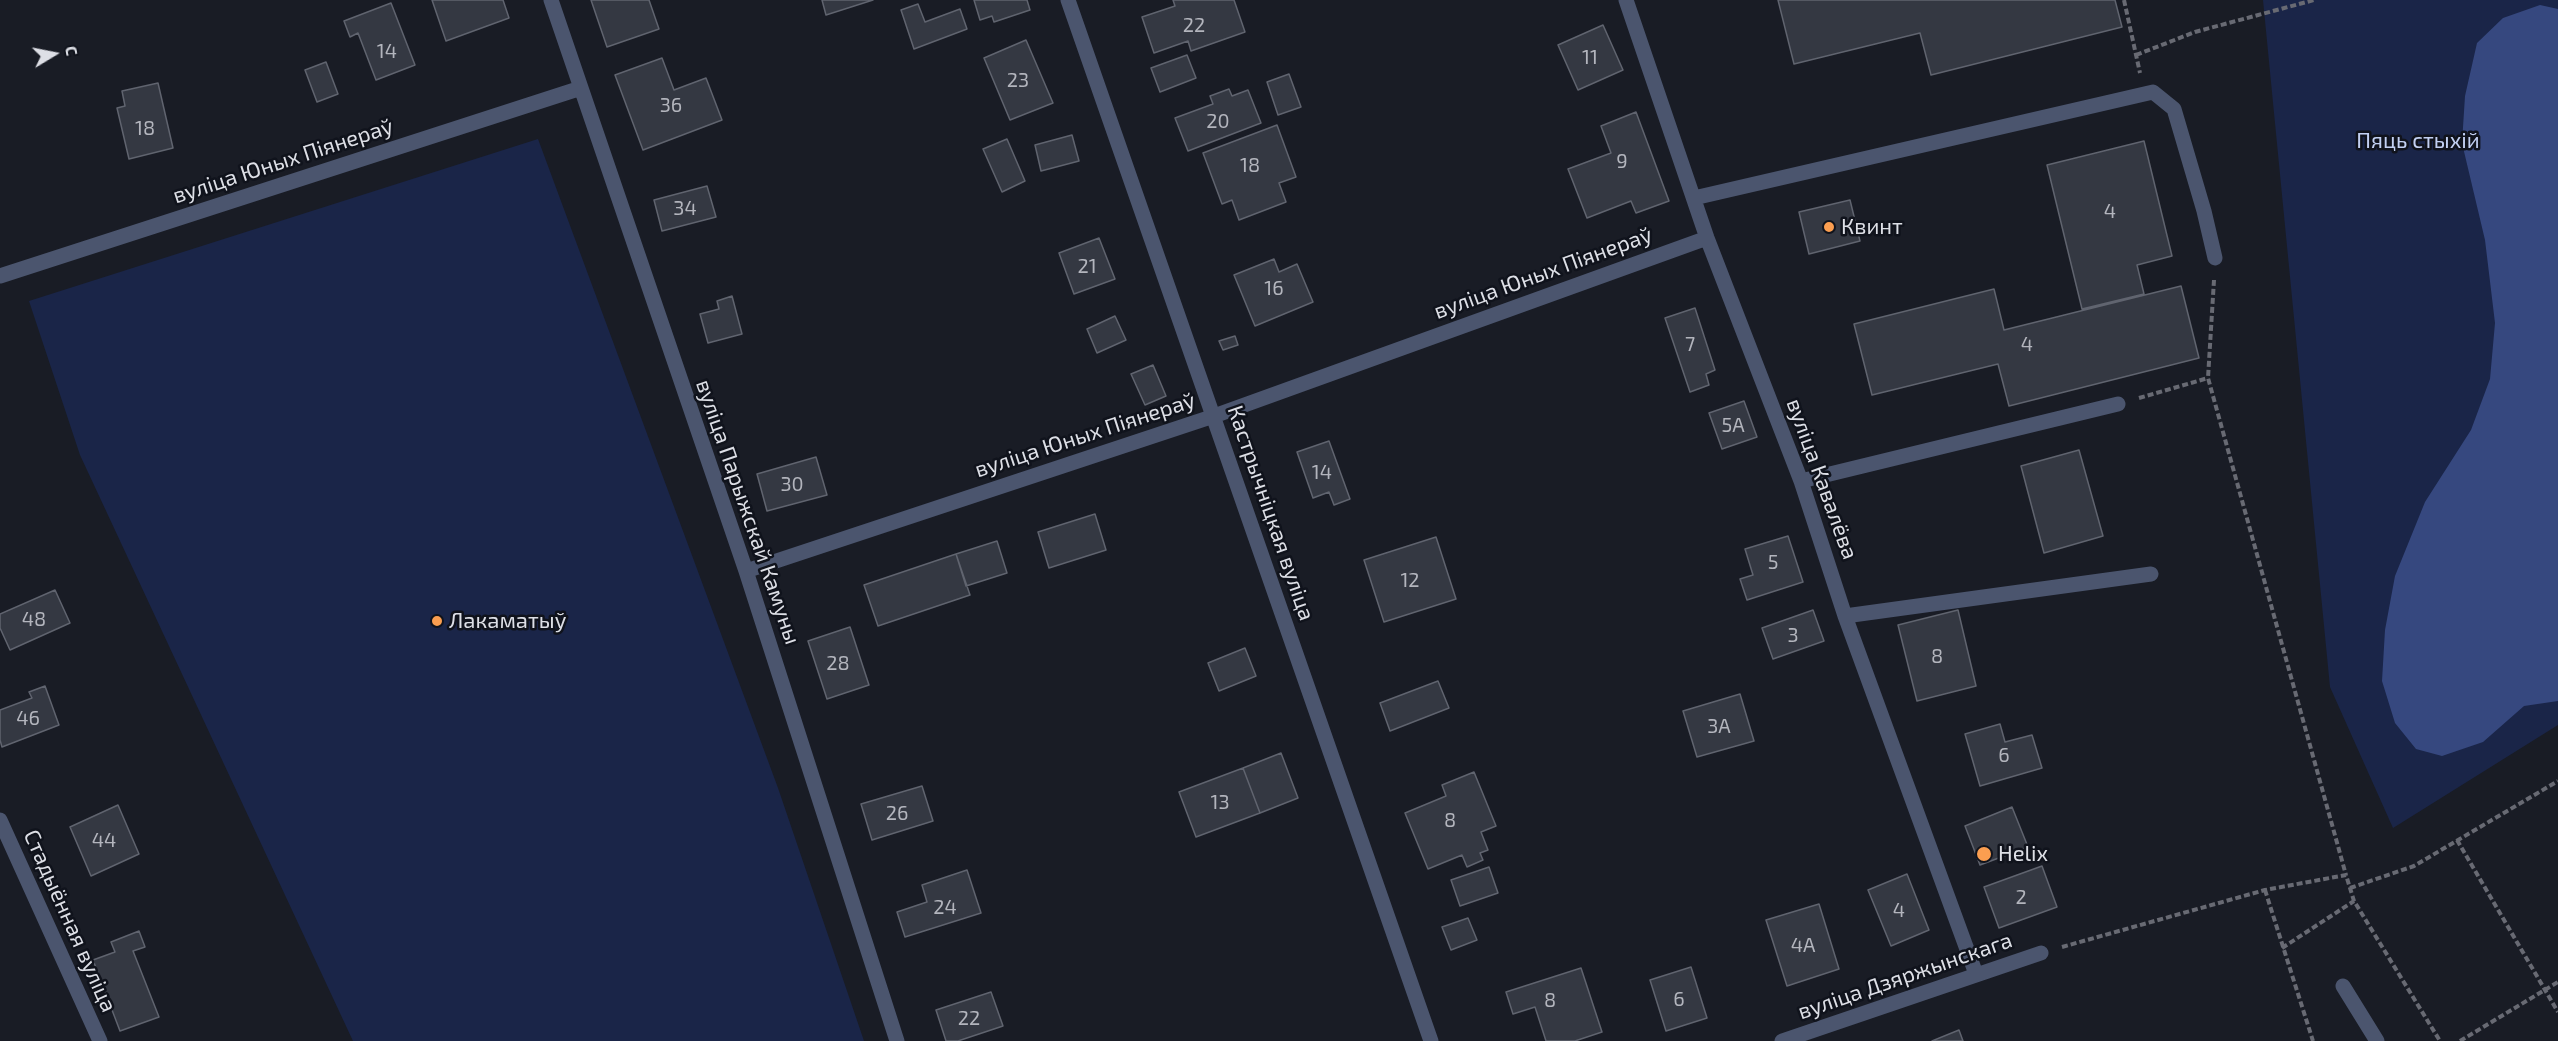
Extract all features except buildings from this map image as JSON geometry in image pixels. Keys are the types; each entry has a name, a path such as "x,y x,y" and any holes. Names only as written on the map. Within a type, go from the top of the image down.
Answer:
{"street":[{"name":"вуліца Парыжскай Камуны","path":"551,0 746,571 897,1041"},
{"name":"Кастрычніцкая вуліца","path":"1068,0 1431,1041"},
{"name":"вуліца Кавалёва","path":"1626,0 1707,238 1801,481 1845,616 1976,974"},
{"name":"вуліца Юных Піянераў","path":"0,276 581,87"},
{"path":"1694,198 2153,92 2174,109 2204,211 2215,258"},
{"name":"вуліца Юных Піянераў","path":"746,571 1214,416 1707,238"},
{"path":"1801,481 2118,404"},
{"path":"1845,616 2151,574"},
{"name":"Стадыённая вуліца","path":"0,820 100,1041"},
{"name":"вуліца Дзяржынскага","path":"1782,1041 2041,953"},
{"path":"2343,986 2377,1041"}],"path":[{"path":"2124,0 2144,93"},
{"path":"2136,55 2195,32 2314,0"},
{"path":"2215,258 2208,378 2346,875 2354,901 2440,1041"},
{"path":"2118,404 2208,378"},
{"path":"2350,888 2414,866 2558,781"},
{"path":"2457,840 2558,1012"},
{"path":"2041,953 2265,890 2346,875"},
{"path":"2265,890 2313,1041"},
{"path":"2282,948 2354,901"},
{"path":"2460,1041 2558,982"}],"green space":[{"name":"Пяць стыхій","path":"2263,0 2558,0 2558,725 2393,828 2330,687"},
{"name":"Лакаматыў","path":"538,139 778,788 864,1041 353,1041 80,455 29,301"}],"shaded area":[{"path":"2540,5 2558,9 2558,701 2524,706 2483,742 2442,756 2416,749 2395,723 2382,681 2385,630 2395,576 2425,502 2471,430 2490,379 2495,323 2485,240 2462,143 2465,96 2477,43 2503,18"}],"place":[{"name":"Квинт","path":"1829,227"},
{"name":"Лакаматыў","path":"437,621"},
{"name":"Helix","path":"1984,854"}]}
